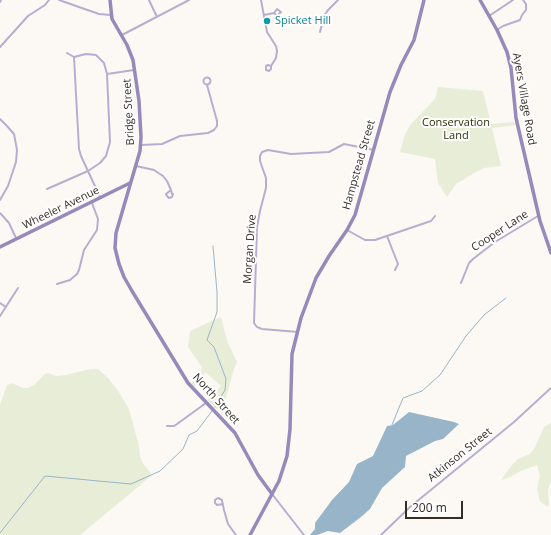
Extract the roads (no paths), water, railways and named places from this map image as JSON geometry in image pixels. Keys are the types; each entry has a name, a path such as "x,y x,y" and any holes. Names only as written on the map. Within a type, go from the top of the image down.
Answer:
{"main road":[{"name":"Bridge Street","path":"110,0 111,15 131,53 135,70 139,101 141,145 116,238 116,253 122,272"},
{"name":"Hampstead Street","path":"250,535 282,475 287,456 290,429 292,354 312,288 316,278 355,215 360,202 392,85 414,40 424,0"},
{"name":"Ayers Village Road","path":"480,0 497,30 509,58 516,118 539,216 551,253"},
{"name":"Wheeler Avenue","path":"0,247 130,183"},
{"name":"North Street","path":"122,272 185,379 235,433 262,482 272,494"}],"street":[{"path":"0,47 28,16 45,5 49,0"},
{"path":"59,0 100,14 111,15"},
{"path":"149,0 157,18"},
{"path":"122,35 189,0"},
{"path":"261,0 267,32 276,46 277,51 276,58 270,66"},
{"path":"320,32 324,16 338,0"},
{"path":"489,16 513,0"},
{"path":"497,30 521,19 522,14 526,10 526,4 523,0"},
{"path":"264,15 274,13"},
{"path":"47,189 88,171 104,160 110,142 107,74 104,62 98,56 86,54 74,57 66,53"},
{"path":"74,57 79,149 100,198"},
{"path":"107,74 135,70"},
{"path":"141,145 162,144 180,136 208,133 214,130 217,126 217,122 207,85"},
{"path":"0,119 14,134 17,150 16,162 8,186 0,200"},
{"name":"Morgan Drive","path":"298,332 262,329 257,327 254,323 258,227 260,211 266,188 266,178 260,156 262,152 268,150 291,154 329,152 344,144 374,150"},
{"path":"136,166 154,170 162,174 171,190"},
{"path":"57,284 70,280 79,270 84,250 96,230 98,219 92,203"},
{"path":"0,213 9,224 17,239"},
{"path":"347,230 370,241 431,221 435,216"},
{"name":"Cooper Lane","path":"461,283 472,259 495,242 539,216"},
{"path":"388,236 398,264 395,270"},
{"path":"0,316 18,288"},
{"path":"0,303 6,307"},
{"name":"Atkinson Street","path":"381,535 410,507 514,422 551,388"},
{"path":"167,426 174,426 206,403"},
{"name":"North Street","path":"272,494 304,535"},
{"path":"223,504 217,505 215,500 220,498 223,504 228,524 236,535"}],"water":[{"path":"409,412 459,424 443,439 435,441 406,456 405,467 382,488 370,509 340,533 328,531 317,535 310,535 315,529 315,523 332,500 349,482 357,464 373,456 387,426 393,425"}],"waterway":[{"path":"213,246 217,292 217,312 207,340 214,347 226,379 225,390 215,407"},
{"path":"392,425 403,398 422,391 440,375 466,336 484,315 506,298"},
{"path":"0,533 45,476 131,484 160,471 183,449 189,435 197,431 212,411"}],"place":[{"name":"Spicket Hill","path":"267,21"}],"park label":[{"name":"Conservation Land","path":"456,129"}]}
